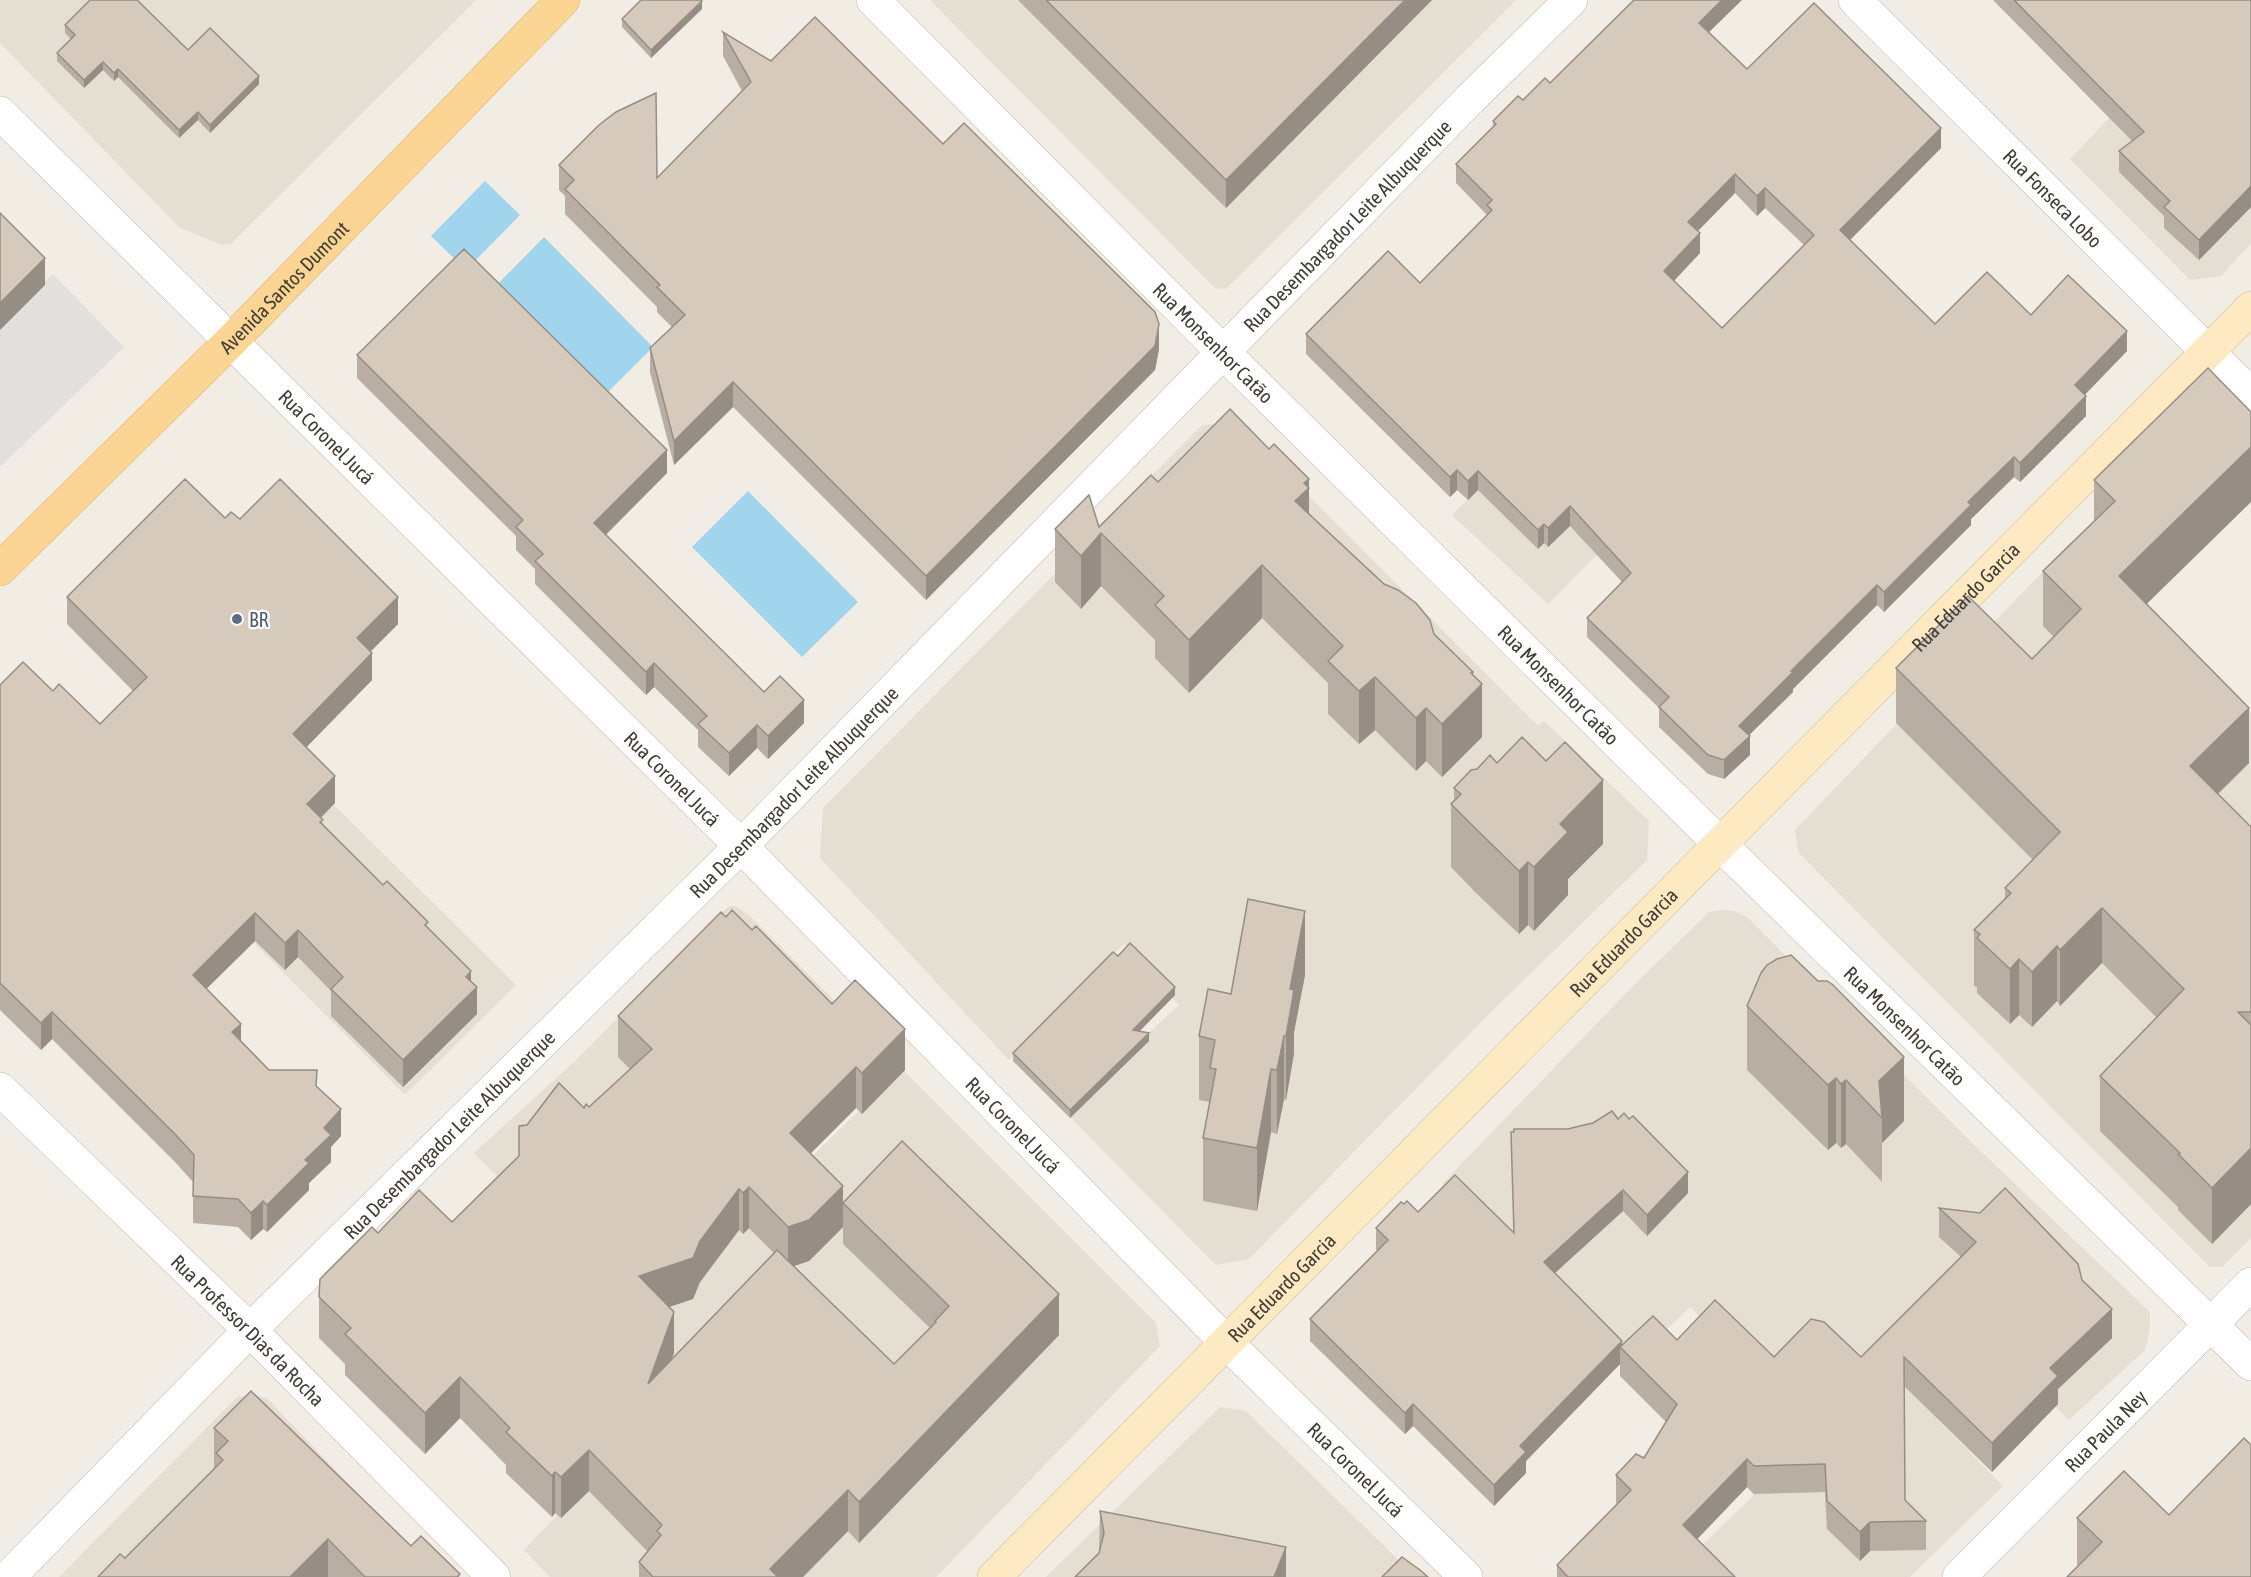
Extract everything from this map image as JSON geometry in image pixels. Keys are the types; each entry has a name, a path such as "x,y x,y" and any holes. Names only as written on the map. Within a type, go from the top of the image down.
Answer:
{"main road":[{"name":"Avenida Santos Dumont","path":"0,569 230,342 562,0"},
{"name":"Rua Eduardo Garcia","path":"994,1577 2251,308"}],"street":[{"name":"Rua Monsenhor Catão","path":"873,0 1223,352 1720,844 2251,1364"},
{"name":"Rua Desembargador Leite Albuquerque","path":"9,1577 250,1330 741,846 1470,99 1571,0"},
{"name":"Rua Fonseca Lobo","path":"1855,0 2251,395"},
{"name":"Rua Coronel Jucá","path":"0,113 741,846 1226,1342 1466,1577"},
{"name":"Rua Professor Dias da Rocha","path":"0,1089 250,1330 494,1577"},
{"name":"Rua Paula Ney","path":"1959,1577 2251,1284"}],"shaded area":[{"path":"0,0 476,0 231,244 221,245 179,227 0,43"},
{"path":"930,0 1516,0 1226,289 1215,288"},
{"path":"2144,82 2251,184 2251,243 2221,276 2190,280 2070,159"},
{"path":"53,274 124,347 0,467 0,325"},
{"path":"1611,351 1706,445 1548,604 1452,515"},
{"path":"1236,423 1538,726 1544,721 1649,821 1647,860 1495,1008 1249,1259 1216,1265 1064,1111 1179,1005 1124,944 1009,1060 820,858 823,808 1202,425"},
{"path":"2073,540 2251,711 2251,1238 2222,1267 2210,1267 1798,852 1795,830"},
{"path":"303,774 516,985 405,1095 195,884"},
{"path":"729,906 736,906 750,916 849,1015 737,1230 902,1069 1156,1323 1160,1346 936,1577 550,1577 524,1550 692,1375 474,1153 574,1062"},
{"path":"1734,911 1747,917 1973,1144 2150,1312 2150,1327 2145,1350 2069,1420 1948,1299 1883,1364 2003,1486 1910,1577 1711,1577 1691,1556 1754,1495 1688,1427 1749,1366 1690,1307 1630,1365 1442,1184 1633,986 1709,912"},
{"path":"238,1396 266,1397 437,1577 59,1577"},
{"path":"1220,1407 1246,1411 1416,1577 1046,1577"}],"water":[{"path":"485,181 520,215 466,270 431,236"},
{"path":"544,237 653,347 596,404 488,294"},
{"path":"748,491 858,602 802,657 692,547"}],"building":[{"path":"90,0 137,0 188,50 210,28 259,76 210,125 198,112 179,130 118,69 114,73 103,62 84,80 57,53 75,35 65,25"},
{"path":"641,0 702,1 651,50 622,19"},
{"path":"1046,0 1405,0 1226,180"},
{"path":"1634,0 1722,0 1699,23 1747,69 1814,3 1941,128 1840,230 1935,324 1987,272 2031,315 2068,275 2127,331 2075,385 2086,396 2020,463 2014,457 1968,502 1971,505 1884,592 1877,585 1791,671 1793,672 1739,726 1750,736 1724,760 1708,755 1659,707 1669,697 1587,618 1631,573 1570,506 1548,528 1544,524 1538,530 1478,471 1468,481 1457,470 1450,477 1306,334 1388,251 1420,283 1492,210 1487,205 1492,200 1456,164 1496,124 1493,121 1518,96 1523,100 1545,78 1550,83","holes":["1735,174 1757,196 1765,188 1814,235 1722,328 1664,271 1700,233 1688,222"]},
{"path":"2014,0 2251,0 2251,186 2199,240 2164,207 2170,201 2119,151 2144,132"},
{"path":"815,17 943,144 964,123 1155,312 1159,324 1155,346 926,576 733,382 674,441 650,348 685,315 657,287 660,285 565,189 574,180 559,165 599,125 616,112 656,93 657,178 751,82 723,32 771,61"},
{"path":"0,213 45,258 0,303"},
{"path":"464,249 667,450 594,523 764,692 780,676 804,700 768,736 757,725 729,753 698,724 707,716 654,663 646,672 535,561 543,554 516,527 523,520 357,355"},
{"path":"2208,368 2251,412 2251,447 2119,576 2249,708 2190,766 2251,827 2251,1012 2238,1012 2251,1025 2251,1148 2212,1188 2178,1154 2180,1153 2100,1076 2184,989 2102,908 2060,950 2057,946 2032,972 2019,959 2010,969 1977,938 1980,934 1974,930 2011,893 2005,888 2060,832 1896,668 1968,596 2032,659 2081,609 2043,571 2115,501 2094,480"},
{"path":"1230,409 1269,449 1274,444 1309,479 1304,483 1309,488 1295,501 1384,584 1398,590 1416,603 1430,620 1434,634 1473,672 1471,673 1482,684 1442,724 1426,708 1416,718 1375,677 1359,691 1328,661 1343,646 1262,565 1189,640 1155,605 1164,596 1101,533 1081,556 1055,529 1089,495 1099,527 1151,475 1158,482"},
{"path":"185,479 225,518 231,512 240,519 280,479 398,597 357,638 372,653 293,734 335,776 307,804 323,820 320,822 383,885 387,881 428,922 425,925 471,971 466,977 477,987 403,1060 331,989 343,977 298,930 285,943 255,913 193,975 241,1024 232,1032 269,1070 317,1070 316,1086 341,1109 324,1128 331,1135 305,1160 309,1163 267,1205 263,1201 251,1213 238,1199 193,1196 194,1155 175,1134 52,1012 41,1023 0,983 0,685 23,662 53,691 59,684 100,724 147,677 67,597"},
{"path":"1522,737 1546,761 1565,742 1603,780 1560,824 1568,832 1534,867 1528,862 1519,871 1451,804 1461,794 1454,788 1471,770 1477,769 1490,755 1497,763"},
{"path":"1248,899 1305,911 1290,989 1294,990 1286,1036 1284,1036 1277,1070 1271,1069 1257,1148 1203,1138 1216,1069 1210,1068 1215,1040 1199,1036 1208,989 1231,994"},
{"path":"732,910 752,930 756,926 832,1004 855,980 905,1029 862,1073 856,1067 790,1133 843,1186 809,1220 788,1227 749,1187 743,1193 739,1189 700,1241 693,1258 639,1276 674,1312 648,1384 777,1250 894,1364 949,1306 843,1203 902,1141 1059,1294 859,1502 848,1490 770,1569 778,1577 653,1577 639,1562 661,1535 657,1531 662,1525 589,1450 561,1477 555,1472 552,1476 506,1432 510,1428 460,1377 425,1413 345,1334 351,1328 319,1297 320,1279 372,1227 378,1233 419,1190 452,1222 519,1156 519,1126 527,1125 559,1083 584,1108 586,1104 589,1107 652,1049 618,1016 721,912 726,917"},
{"path":"1130,943 1175,987 1133,1030 1149,1033 1070,1110 1013,1053 1113,952 1118,956"},
{"path":"1791,955 1818,981 1827,981 1833,985 1904,1057 1879,1081 1882,1118 1846,1080 1841,1084 1836,1078 1828,1085 1747,1006 1761,973 1767,965"},
{"path":"1612,1111 1618,1119 1624,1113 1629,1119 1633,1116 1688,1172 1647,1215 1623,1190 1544,1262 1622,1341 1520,1446 1526,1452 1494,1485 1413,1404 1405,1413 1310,1319 1388,1240 1376,1228 1401,1202 1404,1204 1407,1201 1418,1212 1455,1175 1514,1233 1511,1132 1514,1132 1514,1129 1568,1129 1593,1123"},
{"path":"2005,1188 2078,1264 2082,1280 2112,1309 2050,1368 2058,1376 1992,1443 1904,1357 1905,1500 1926,1521 1870,1522 1860,1532 1827,1501 1825,1464 1754,1466 1747,1459 1683,1525 1735,1577 1568,1577 1557,1565 1631,1490 1616,1475 1636,1454 1644,1458 1677,1404 1620,1347 1653,1316 1677,1340 1715,1300 1774,1357 1811,1319 1824,1322 1861,1357 1976,1242 1939,1208 1980,1213"},
{"path":"251,1391 411,1546 421,1536 460,1574 457,1577 365,1577 328,1539 290,1577 98,1577 120,1554 125,1558 223,1460 216,1453 228,1441 214,1428"},
{"path":"2244,1438 2251,1445 2251,1577 2067,1577 2102,1542 2077,1518 2124,1471 2169,1515"},
{"path":"1100,1511 1286,1547 1274,1577 1075,1577 1099,1553 1104,1533"},
{"path":"1402,1557 1420,1570 1428,1577 1382,1577"}],"place":[{"name":"BR","path":"237,619"}]}
